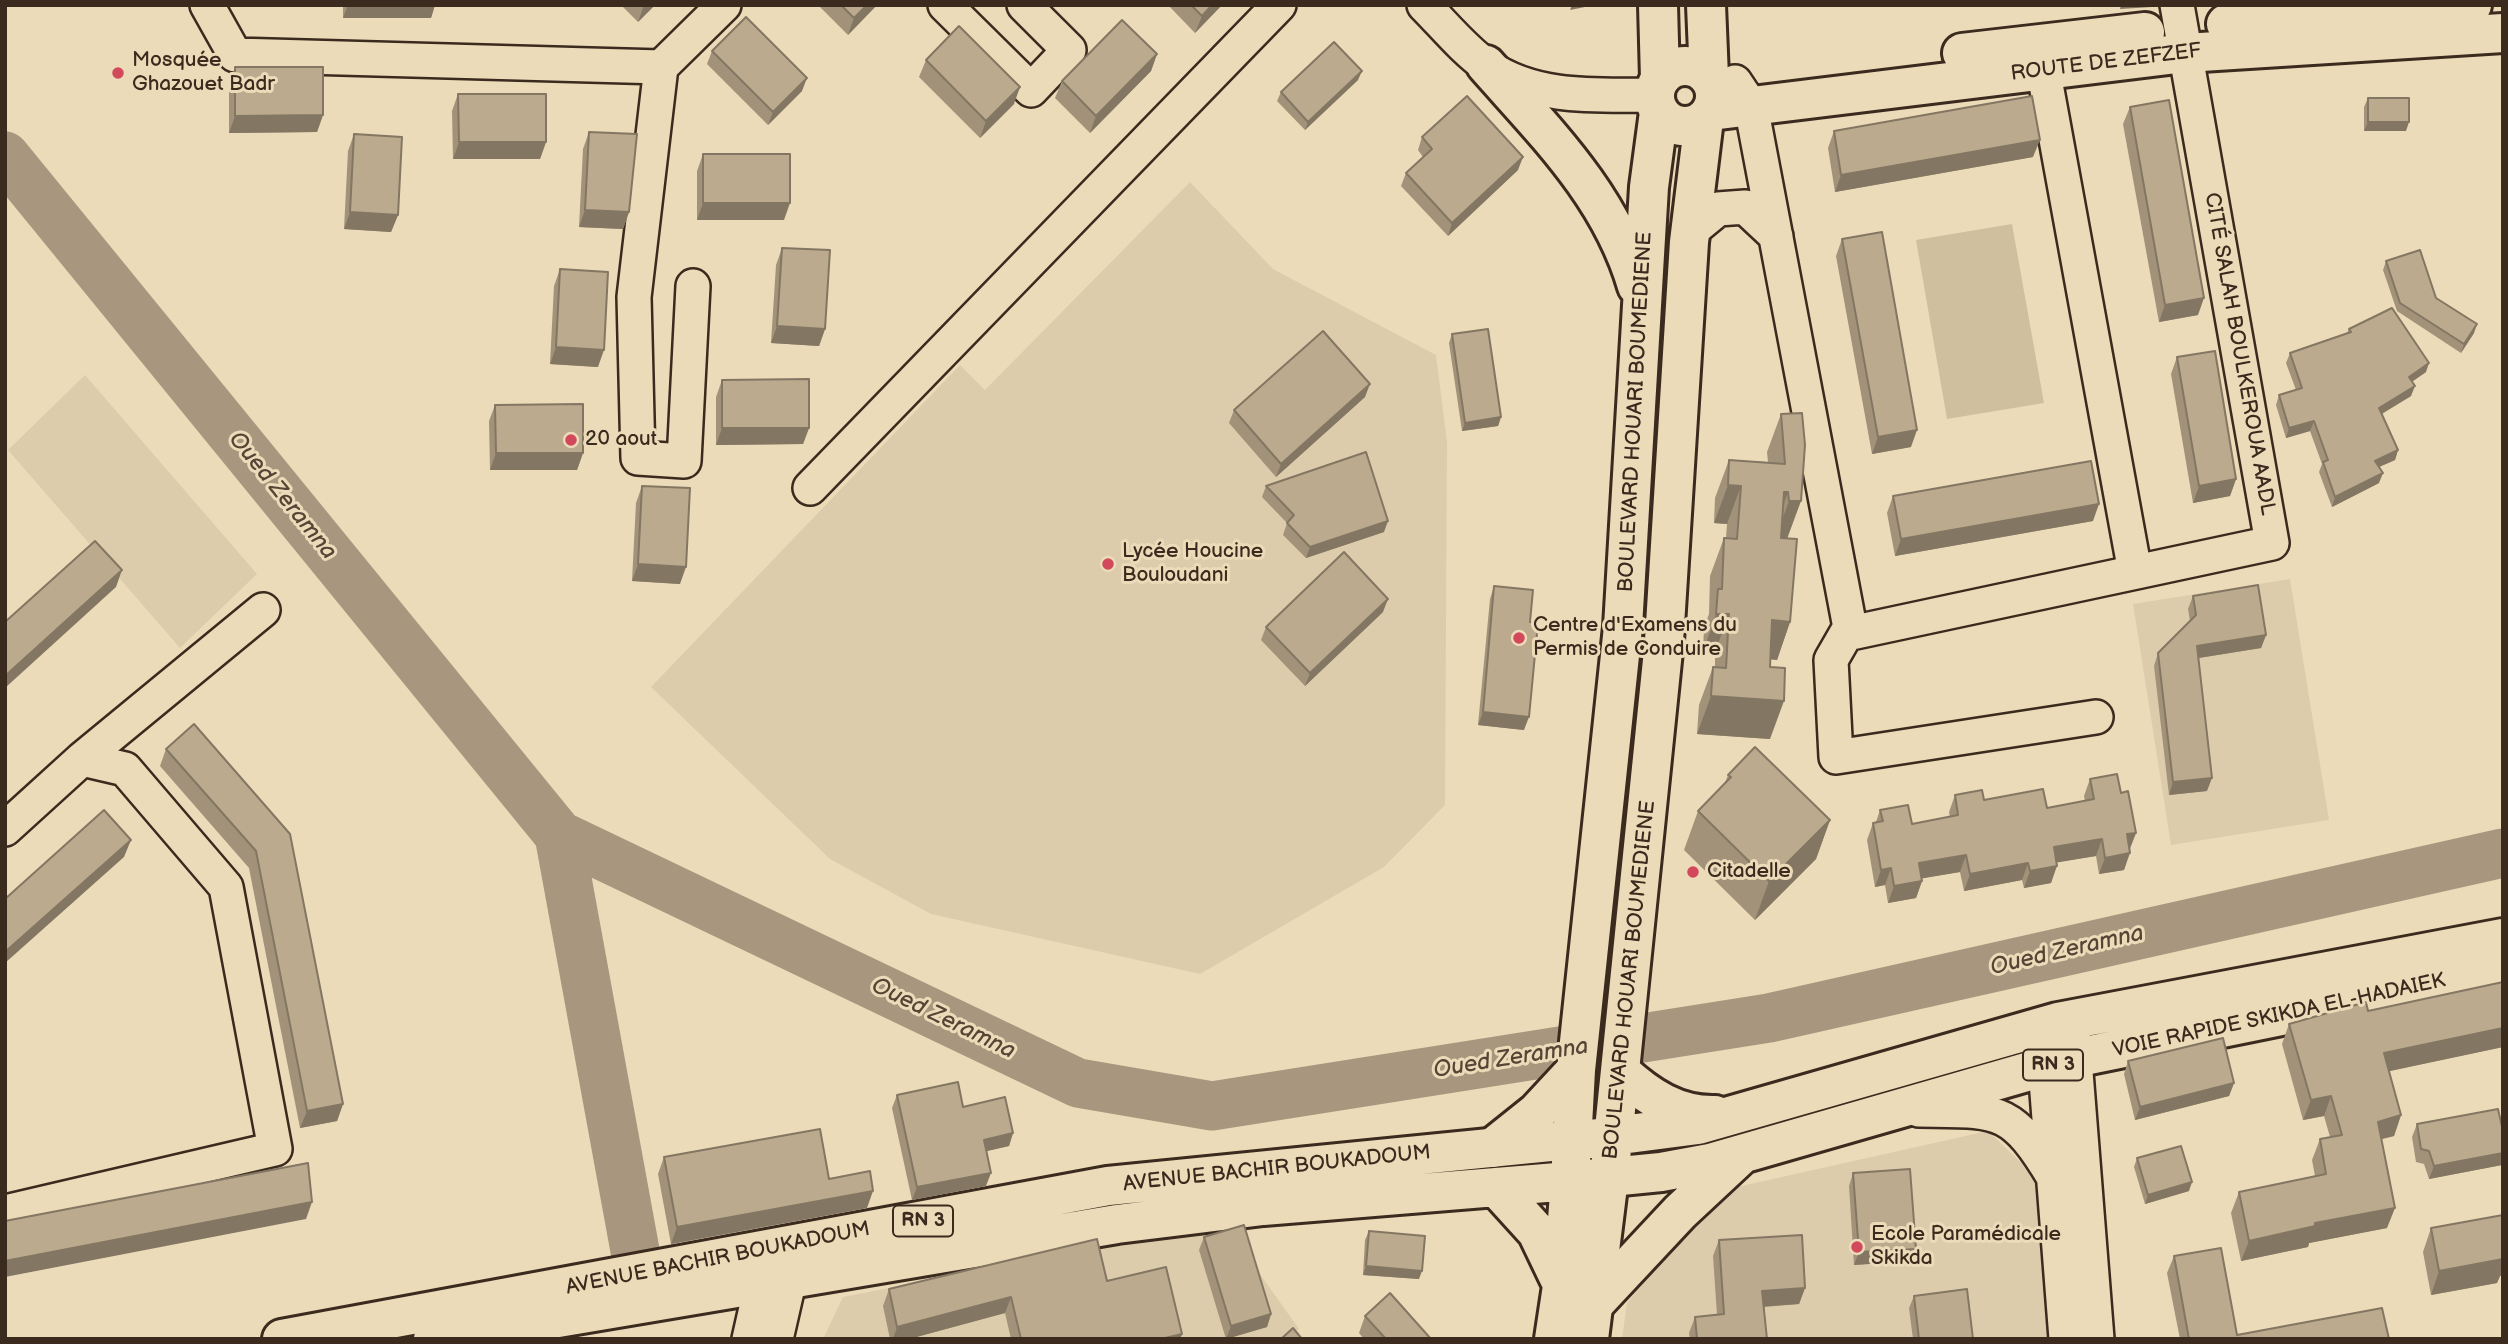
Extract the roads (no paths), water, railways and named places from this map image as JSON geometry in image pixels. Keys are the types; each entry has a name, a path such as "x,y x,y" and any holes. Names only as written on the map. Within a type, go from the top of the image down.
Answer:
{"main road":[{"name":"BOULEVARD HOUARI BOUMEDIENE","path":"1581,1310 1570,1181 1570,1140 1623,627 1649,187 1658,95 1658,5"},
{"name":"BOULEVARD HOUARI BOUMEDIENE","path":"1554,1339 1581,1310 1609,1178 1614,1137 1664,641 1690,232 1720,97 1706,5"},
{"name":"ROUTE DE ZEFZEF","path":"1720,97 2041,57 2181,29 2472,5"},
{"name":"ROUTE DE ZEFZEF","path":"2181,29 2503,33"},
{"path":"1486,65 1568,158 1592,190 1617,233 1643,308"},
{"path":"1684,66 1702,71 1720,97 1685,126 1666,120 1658,95 1674,67 1684,66"},
{"name":"VOIE RAPIDE SKIKDA EL-HADAIEK","path":"1614,1137 1698,1125 2057,1022 2503,938"},
{"name":"VOIE RAPIDE SKIKDA EL-HADAIEK","path":"1609,1178 1661,1172 1743,1154 2061,1063 2503,971"},
{"path":"1492,1148 1537,1112 1576,1070"},
{"path":"1621,1072 1644,1093 1672,1108 1703,1115 1734,1114"},
{"name":"AVENUE BACHIR BOUKADOUM","path":"433,1339 770,1268 1108,1186 1614,1137"},
{"path":"1497,1188 1537,1232 1581,1310 1743,1154"},
{"name":"AVENUE BACHIR BOUKADOUM","path":"282,1339 770,1268 831,1271 1118,1224 1263,1206 1609,1178"}],"street":[{"path":"207,5 235,55 661,67"},
{"path":"693,286 684,461 638,458 634,297 661,67 724,5"},
{"path":"945,5 1031,90 1069,50 1024,5"},
{"path":"810,488 1279,5"},
{"path":"1424,5 1486,65 1510,79 1553,92 1658,95"},
{"name":"CITÉ SALAH BOULKEROUA AADL","path":"1850,627 1851,633 2272,543 2181,29"},
{"path":"2041,57 2135,572"},
{"path":"1720,97 1776,236 1850,627 1831,660 1836,757 2095,717"},
{"path":"1690,232 1717,209 1745,207 1776,236"},
{"path":"5,829 82,759 263,610"},
{"path":"5,1212 275,1149 226,887 125,769 82,759"},
{"path":"2057,1022 2097,1339"},
{"path":"2061,1063 2054,1179 2066,1339"},
{"path":"1902,1110 1986,1111 2014,1123 2054,1179"},
{"path":"764,1333 746,1301 770,1268"},
{"path":"764,1333 770,1268"},
{"path":"764,1333 804,1293 831,1271"}],"waterway":[{"name":"Oued Zeramna","path":"5,156 559,835 636,1256"},
{"name":"Oued Zeramna","path":"559,835 1078,1083 1212,1106 1769,1018 2503,853"}],"place":[{"name":"Mosquée Ghazouet Badr","path":"118,73"},
{"name":"20 aout","path":"571,440"},
{"name":"Lycée Houcine Bouloudani","path":"1108,564"},
{"name":"Centre d'Examens du Permis de Conduire","path":"1519,638"},
{"name":"Citadelle","path":"1693,872"},
{"name":"Ecole Paramédicale Skikda","path":"1857,1247"}]}
